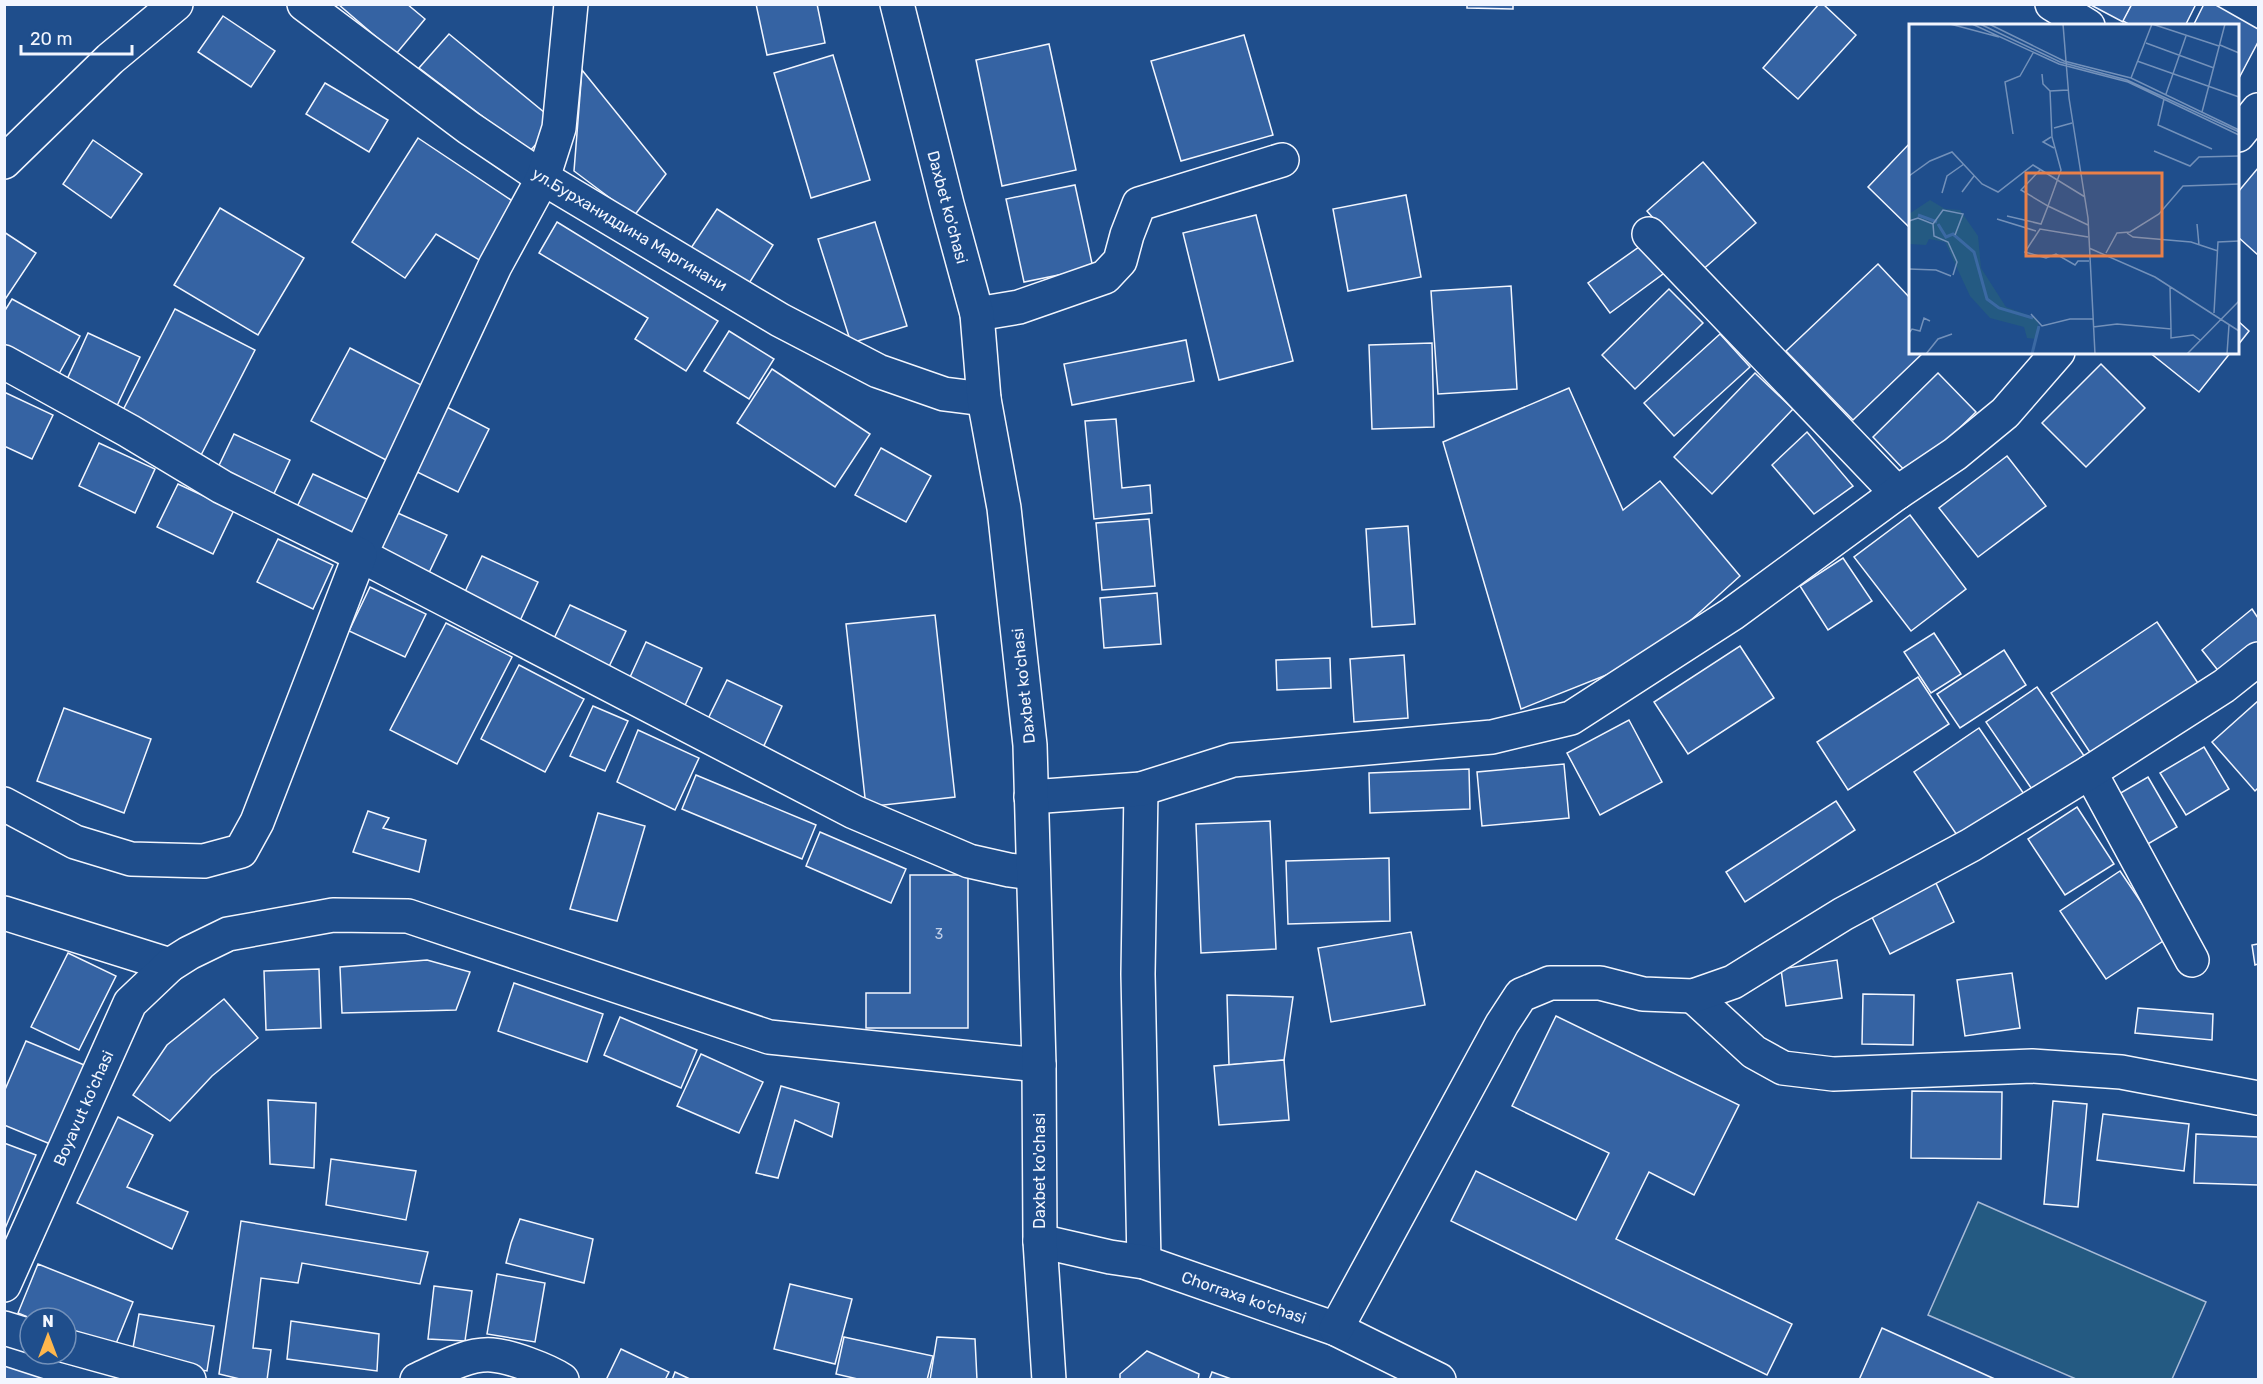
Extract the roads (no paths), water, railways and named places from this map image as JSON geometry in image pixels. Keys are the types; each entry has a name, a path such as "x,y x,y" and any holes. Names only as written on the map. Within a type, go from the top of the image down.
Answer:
{"street":[{"path":"4,162 110,58 176,4"},
{"name":"ул.Бурханиддина Маргинани","path":"304,4 469,128 543,178 780,320 878,371 944,394 984,399"},
{"path":"4,804 75,842 131,859 204,861 241,851 257,822 360,555 495,266 543,178 559,128 571,4"},
{"name":"Daxbet ko'chasi","path":"897,4 977,314 984,399 1004,508 1030,745 1039,1065 1040,1241 1049,1380"},
{"path":"2052,4 2085,24"},
{"path":"977,314 1019,307 1105,277 1120,261 1139,204 1282,160"},
{"path":"1648,234 1897,493"},
{"path":"1032,798 1141,789 1233,760 1492,737 1571,718 1732,614 1897,493 1955,454 2005,413 2056,354"},
{"path":"4,362 129,431 222,488 360,555 854,812 969,861 1033,873"},
{"path":"1336,1329 1496,1035 1521,995 1550,982 1600,982 1643,994 1693,996 1733,982 1843,914 1971,845 2224,686 2259,660"},
{"path":"2090,772 2192,960"},
{"path":"1141,789 1138,974 1144,1262"},
{"path":"4,913 180,959"},
{"name":"Boyavut ko'chasi","path":"4,1285 130,1003 180,959 228,934 333,915 408,916 769,1037 1039,1065"},
{"path":"1693,996 1754,1052 1783,1068 1833,1074 2032,1066 2121,1072 2259,1098"},
{"name":"Chorraxa ko'chasi","path":"1040,1241 1110,1257 1144,1262 1336,1329 1439,1380"},
{"path":"78,1351 128,1372 189,1380"},
{"path":"417,1380 466,1359 491,1354 525,1364 562,1380"}]}
